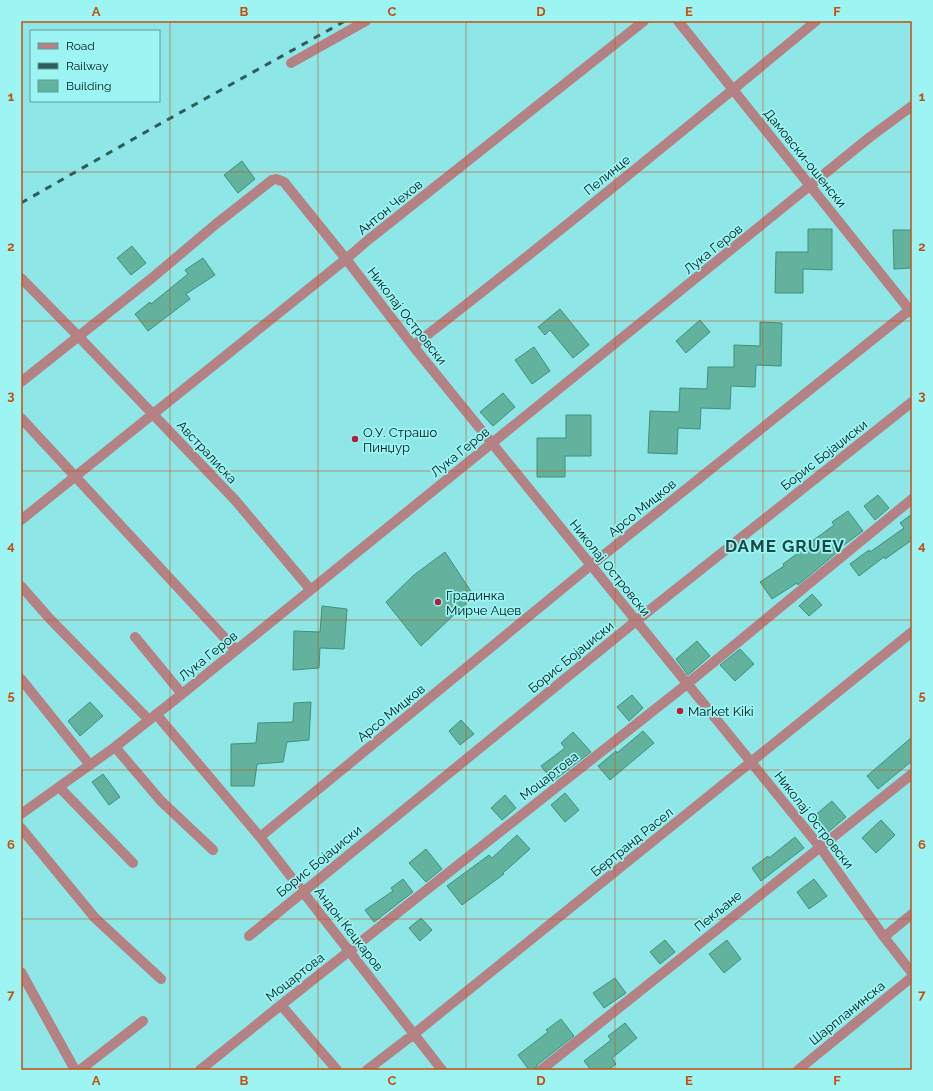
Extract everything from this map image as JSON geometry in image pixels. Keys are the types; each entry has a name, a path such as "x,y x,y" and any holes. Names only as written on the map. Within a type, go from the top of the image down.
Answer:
{"street":[{"path":"291,63 366,21"},
{"name":"Антон Чехов","path":"21,520 368,240 644,21"},
{"name":"Дамовски-ошенски","path":"678,21 911,310"},
{"name":"Пелинце","path":"413,346 733,90 816,21"},
{"name":"Лука Геров","path":"21,814 115,747 182,694 870,137 912,106"},
{"name":"Николај Островски","path":"79,337 216,224 272,180 276,178 284,182 413,346 590,566 752,762 820,847 884,937 912,973"},
{"name":"Австралиска","path":"21,278 235,500 310,589"},
{"name":"Арсо Мицков","path":"260,837 590,566 911,310"},
{"path":"21,382 79,337"},
{"name":"Борис Бојаџиски","path":"249,936 636,621 912,402"},
{"path":"21,418 236,650"},
{"name":"Моцартова","path":"200,1070 687,684 912,499"},
{"name":"Андон Кецкаров","path":"21,586 56,624 152,717 260,837 350,950 442,1070"},
{"name":"Бертранд Расел","path":"367,1070 414,1034 912,632"},
{"path":"135,637 182,694"},
{"path":"21,679 90,765"},
{"path":"115,747 161,801 213,850"},
{"name":"Пекљане","path":"541,1070 912,774"},
{"path":"59,787 132,863"},
{"path":"21,828 95,918 162,979"},
{"path":"884,937 912,914"},
{"path":"21,972 75,1070"},
{"name":"Шарпланинска","path":"798,1070 912,977"},
{"path":"281,1005 337,1070"},
{"path":"80,1070 143,1021"}],"building":[{"path":"242,161 255,179 238,193 224,175"},
{"path":"808,229 832,229 832,270 803,269 803,293 775,293 776,252 808,252"},
{"path":"893,230 912,230 912,268 894,269"},
{"path":"132,246 146,263 131,275 117,258"},
{"path":"203,258 215,275 186,294 190,299 148,331 135,314 150,302 151,304 188,274 185,270"},
{"path":"560,309 589,345 573,358 550,330 545,335 538,327"},
{"path":"700,320 710,332 686,353 676,341"},
{"path":"760,322 782,323 781,366 756,365 755,387 731,386 730,409 701,408 700,429 678,428 677,454 648,453 650,411 679,412 680,388 707,389 708,367 734,367 734,345 760,346"},
{"path":"534,347 550,371 532,384 515,360"},
{"path":"503,393 515,407 493,426 480,412"},
{"path":"566,415 591,415 591,456 565,456 565,477 537,477 537,438 566,438"},
{"path":"878,495 889,508 875,520 864,506"},
{"path":"848,511 863,531 840,548 841,549 798,585 797,583 772,599 760,582 784,566 783,564 812,543 811,542 834,525 832,522"},
{"path":"912,514 912,540 885,559 884,557 859,576 850,564 904,528 900,523"},
{"name":"Градинка Мирче Ацев","path":"445,552 474,596 421,646 386,602 414,575"},
{"path":"812,594 822,605 809,616 799,606"},
{"path":"322,606 347,609 344,649 320,648 319,668 293,670 294,631 320,632"},
{"path":"697,641 710,656 688,675 676,659"},
{"path":"740,649 754,664 735,681 720,665"},
{"path":"632,695 643,708 629,721 617,707"},
{"path":"90,702 103,716 80,736 68,721"},
{"path":"311,702 309,740 287,742 283,762 257,764 254,786 231,786 231,744 256,743 258,723 293,722 294,703"},
{"path":"461,720 474,734 460,745 449,731"},
{"path":"643,731 654,743 610,780 598,766 616,751 617,753"},
{"path":"573,732 591,752 553,781 541,766 565,748 561,743"},
{"path":"912,737 912,761 878,789 867,776"},
{"path":"103,774 120,797 109,805 92,782"},
{"path":"565,793 579,810 565,822 551,805"},
{"path":"505,795 516,808 502,820 491,808"},
{"path":"832,801 846,817 827,833 813,817"},
{"path":"881,820 895,835 876,853 862,838"},
{"path":"517,835 530,849 503,873 504,874 462,905 447,886 489,855 492,858"},
{"path":"795,837 804,848 761,881 752,868 768,856 769,858"},
{"path":"426,849 442,869 426,882 409,863"},
{"path":"403,879 413,892 374,922 365,910 393,891 391,888"},
{"path":"814,879 827,896 809,909 797,892"},
{"path":"421,918 432,930 420,941 409,928"},
{"path":"665,940 675,952 660,964 650,952"},
{"path":"727,940 741,959 724,973 709,954"},
{"path":"615,978 626,993 604,1008 593,993"},
{"path":"561,1019 574,1036 537,1065 535,1070 529,1070 518,1055 548,1032 546,1030"},
{"path":"625,1023 637,1038 612,1058 616,1064 608,1070 591,1070 584,1061 611,1040 608,1036"}],"railway":[{"path":"21,203 345,21"}],"place":[{"name":"О.У. Страшо Пинџур","path":"355,439"},
{"name":"Градинка Мирче Ацев","path":"438,602"},
{"name":"Market Kiki","path":"680,711"}],"district":[{"name":"DAME GRUEV","path":"785,546"}]}
